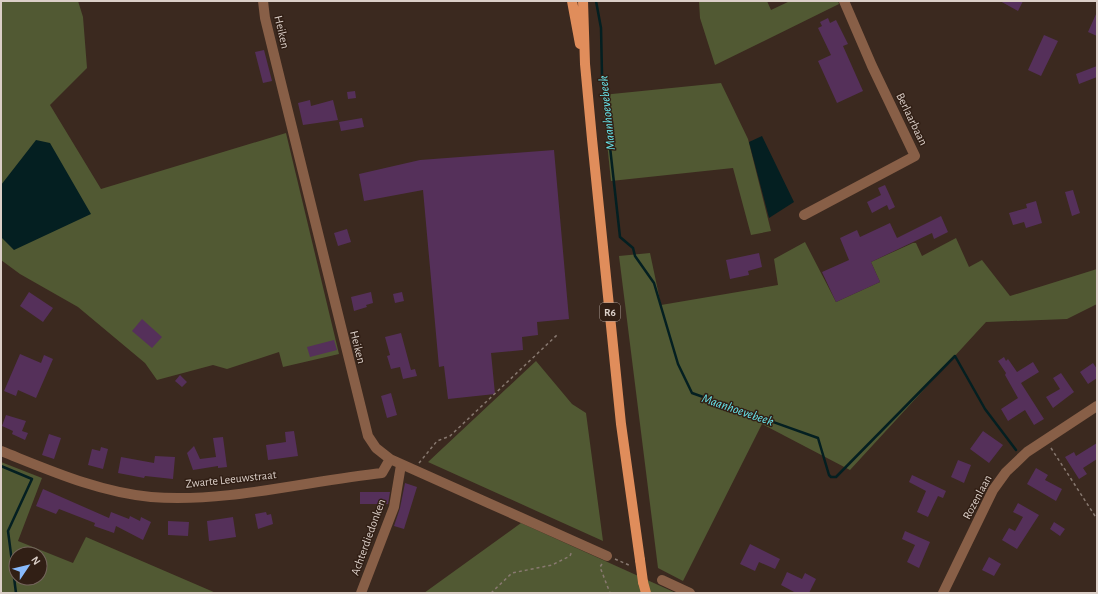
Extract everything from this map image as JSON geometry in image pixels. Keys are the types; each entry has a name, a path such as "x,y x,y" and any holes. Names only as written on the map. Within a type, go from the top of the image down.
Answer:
{"main road":[{"name":"R6","path":"572,1 584,64"},
{"name":"R6","path":"583,1 584,64 620,416 643,582 646,593"}],"street":[{"name":"Heiken","path":"263,1 265,18 368,436 376,448 390,460 607,556"},
{"name":"Berlaarbaan","path":"804,215 915,156 872,66 844,1"},
{"name":"Rozenlaan","path":"943,593 993,490 1006,472 1027,452 1097,406"},
{"name":"Zwarte Leeuwstraat","path":"1,451 75,480 100,487 150,496 173,497 222,495 382,473 390,460"},
{"name":"Achterdiedonken","path":"361,593 394,507 401,465"},
{"path":"662,580 690,593"}],"path":[{"path":"413,470 437,441 450,436 557,335"},
{"path":"1046,440 1097,519"},
{"path":"491,593 512,573 552,565 570,556 575,542"},
{"path":"607,556 600,567 610,593"}],"green space":[{"path":"1,1 78,1 83,17 87,68 50,105 101,189 286,133 339,354 283,367 279,352 227,369 213,365 157,380 145,363 78,307 20,274 1,260"},
{"path":"699,1 767,1 771,10 790,1 838,1 839,4 715,65 700,18"},
{"path":"721,83 748,139 771,231 751,235 733,168 611,181 602,95"},
{"path":"956,238 969,267 982,260 1010,296 1097,269 1097,304 1067,319 986,322 850,470 762,424 683,581 658,568 619,256 650,253 661,305 778,285 774,259 805,242 836,302 880,282 871,262 913,243 916,243 922,256"},
{"path":"536,361 572,404 586,413 603,541 428,462"},
{"path":"1,462 42,478 18,541 30,546 8,546 8,586 48,586 48,553 73,563 86,537 216,593 1,593"},
{"path":"521,523 676,593 424,593"}],"water":[{"path":"762,136 794,202 769,218 749,142"},
{"path":"36,140 50,143 91,214 14,250 1,237 1,185"}],"building":[{"path":"1000,1 1023,1 1018,11"},
{"path":"1097,12 1097,36 1088,32"},
{"path":"828,18 830,23 836,20 848,44 843,46 863,91 837,103 818,61 831,55 818,28 822,26 820,22"},
{"path":"1044,35 1058,41 1041,76 1028,70"},
{"path":"264,50 272,81 263,83 255,52"},
{"path":"1097,66 1097,77 1079,84 1076,74"},
{"path":"355,91 356,98 348,99 347,92"},
{"path":"310,100 311,106 333,100 338,120 303,125 298,103"},
{"path":"362,118 364,127 341,131 339,122"},
{"path":"554,150 569,319 537,322 538,335 522,337 523,350 491,353 495,394 448,399 444,366 439,367 423,190 364,201 359,174 420,160"},
{"path":"885,185 895,207 889,210 887,205 872,213 867,202 881,195 878,188"},
{"path":"1073,190 1080,213 1072,216 1065,192"},
{"path":"1036,201 1042,223 1026,228 1024,222 1013,225 1009,213 1027,208 1026,204"},
{"path":"941,216 948,232 934,239 932,233 871,262 880,282 836,302 822,272 849,260 840,238 857,230 860,237 890,223 897,238"},
{"path":"347,229 351,242 338,246 334,233"},
{"path":"759,253 762,267 748,271 749,275 730,279 726,260"},
{"path":"29,292 53,308 43,322 20,306"},
{"path":"371,292 373,303 366,305 367,307 354,311 351,297"},
{"path":"402,292 404,301 395,303 393,294"},
{"path":"142,319 162,337 152,348 132,331"},
{"path":"401,333 411,370 415,369 417,376 403,379 400,367 391,369 387,356 390,355 385,337"},
{"path":"334,340 337,350 310,357 307,347"},
{"path":"20,354 41,363 44,355 53,359 36,398 18,390 16,396 4,391"},
{"path":"1004,357 1006,361 1008,359 1017,372 1033,362 1039,372 1021,383 1044,419 1034,425 1025,410 1008,421 1001,409 1018,398 1005,375 1006,373 998,361"},
{"path":"1093,363 1097,369 1097,378 1088,384 1080,372"},
{"path":"1061,373 1074,392 1053,408 1046,397 1060,389 1053,378"},
{"path":"180,375 187,382 182,387 175,381"},
{"path":"391,393 397,415 387,418 381,396"},
{"path":"6,415 26,421 22,431 28,433 25,440 12,434 13,431 2,426"},
{"path":"294,431 298,456 268,460 266,445 286,442 285,432"},
{"path":"983,431 1003,445 989,463 970,449"},
{"path":"49,434 61,438 54,459 42,455"},
{"path":"223,437 227,467 218,468 218,466 193,470 187,453 194,446 200,459 216,457 213,438"},
{"path":"1097,443 1097,459 1083,468 1087,474 1079,479 1065,457 1074,452 1076,456"},
{"path":"101,447 108,449 103,469 88,465 92,449 100,451"},
{"path":"155,456 175,457 173,479 145,476 144,478 118,473 121,457 154,463"},
{"path":"958,460 971,465 964,483 951,477"},
{"path":"1036,468 1048,475 1045,480 1062,489 1056,501 1027,484"},
{"path":"912,475 946,491 943,498 938,496 928,517 917,512 926,491 909,482"},
{"path":"405,483 417,487 404,529 394,526 400,508"},
{"path":"43,489 109,518 111,512 129,519 130,516 140,521 141,517 151,522 143,540 116,526 114,533 94,526 95,523 59,509 56,514 36,506"},
{"path":"360,492 390,492 388,504 360,504"},
{"path":"1018,503 1039,515 1017,549 1002,540 1009,528 1015,531 1023,517 1013,512"},
{"path":"266,512 267,515 271,514 273,524 258,529 255,514"},
{"path":"233,517 236,537 209,541 207,521"},
{"path":"168,521 189,522 188,536 168,535"},
{"path":"1054,522 1065,529 1060,536 1050,529"},
{"path":"905,531 930,542 919,568 907,562 915,545 902,539"},
{"path":"750,544 780,559 775,569 759,562 755,571 740,564"},
{"path":"989,557 1001,564 994,576 982,570"},
{"path":"787,572 802,579 805,573 816,579 809,593 796,593 781,585"}],"waterway":[{"name":"Maanhoevebeek","path":"596,1 601,28 602,75 620,237 633,248 635,256 654,283 678,364 692,393 818,438 829,475 831,477 836,477 955,356 985,409 1016,450"},
{"path":"1,466 32,479 8,531 16,593"}]}
